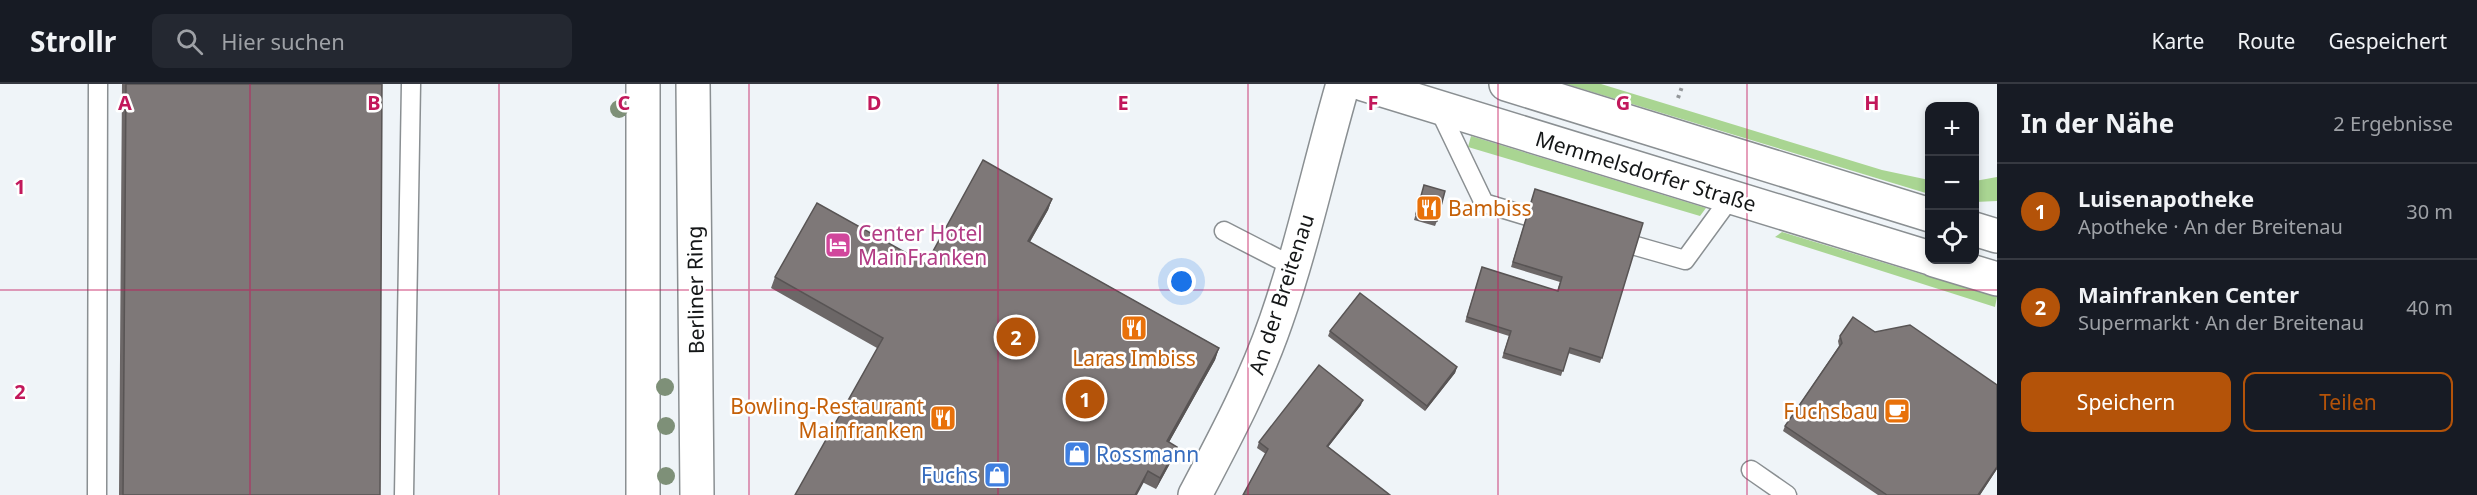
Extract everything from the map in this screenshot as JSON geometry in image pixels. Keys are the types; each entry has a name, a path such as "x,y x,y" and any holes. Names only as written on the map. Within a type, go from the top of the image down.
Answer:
{"main road":[{"path":"643,84 643,495"},
{"name":"Berliner Ring","path":"693,84 697,495"},
{"name":"An der Breitenau","path":"1195,495 1240,408 1275,323 1294,267 1343,84"},
{"name":"Memmelsdorfer Straße","path":"1363,84 1925,257"},
{"name":"Memmelsdorfer Straße","path":"1506,84 1925,214"},
{"path":"1979,231 1997,236"},
{"path":"1947,264 1997,279"}],"lane":[{"path":"97,495 98,84"},
{"path":"404,495 411,84"},
{"path":"1438,107 1484,203 1527,216"},
{"path":"1636,246 1685,260 1731,197"},
{"path":"1224,231 1294,267"},
{"path":"1751,470 1787,495"}],"path":[{"path":"1678,98 1683,84"}],"green space":[{"path":"1566,84 1601,84 1882,170 1925,179 1925,193"},
{"path":"1471,136 1706,208 1700,216 1468,147"},
{"path":"1997,177 1997,201 1979,202 1979,180"},
{"path":"1782,232 1997,297 1995,307 1775,237"}],"building":[{"path":"126,84 382,84 380,495 123,495"},
{"path":"983,160 1052,199 1028,241 1219,348 1167,441 1177,447 1160,478 1148,471 1135,495 795,495 883,338 775,277 817,203 926,264"},
{"name":"Bambiss","path":"1424,185 1445,191 1437,221 1416,214"},
{"path":"1535,189 1643,223 1602,358 1570,348 1563,371 1504,353 1511,331 1467,317 1482,267 1558,291 1562,277 1513,262"},
{"path":"1360,293 1457,367 1427,406 1330,331"},
{"name":"Fuchsbau","path":"1853,317 1875,332 1910,325 1997,385 1997,467 1978,495 1887,495 1785,426 1842,343 1840,336"},
{"path":"1319,365 1363,400 1327,446 1390,495 1243,495 1268,449 1259,442"}],"place":[{"name":"Bambiss","path":"1429,208"},
{"name":"Center Hotel MainFranken","path":"838,245"},
{"name":"Laras Imbiss","path":"1134,328"},
{"name":"Mainfranken Center","path":"1016,337"},
{"name":"Luisenapotheke","path":"1085,399"},
{"name":"Fuchsbau","path":"1897,411"},
{"name":"Bowling-Restaurant Mainfranken","path":"943,418"},
{"name":"Rossmann","path":"1077,454"},
{"name":"Fuchs","path":"997,475"}]}
